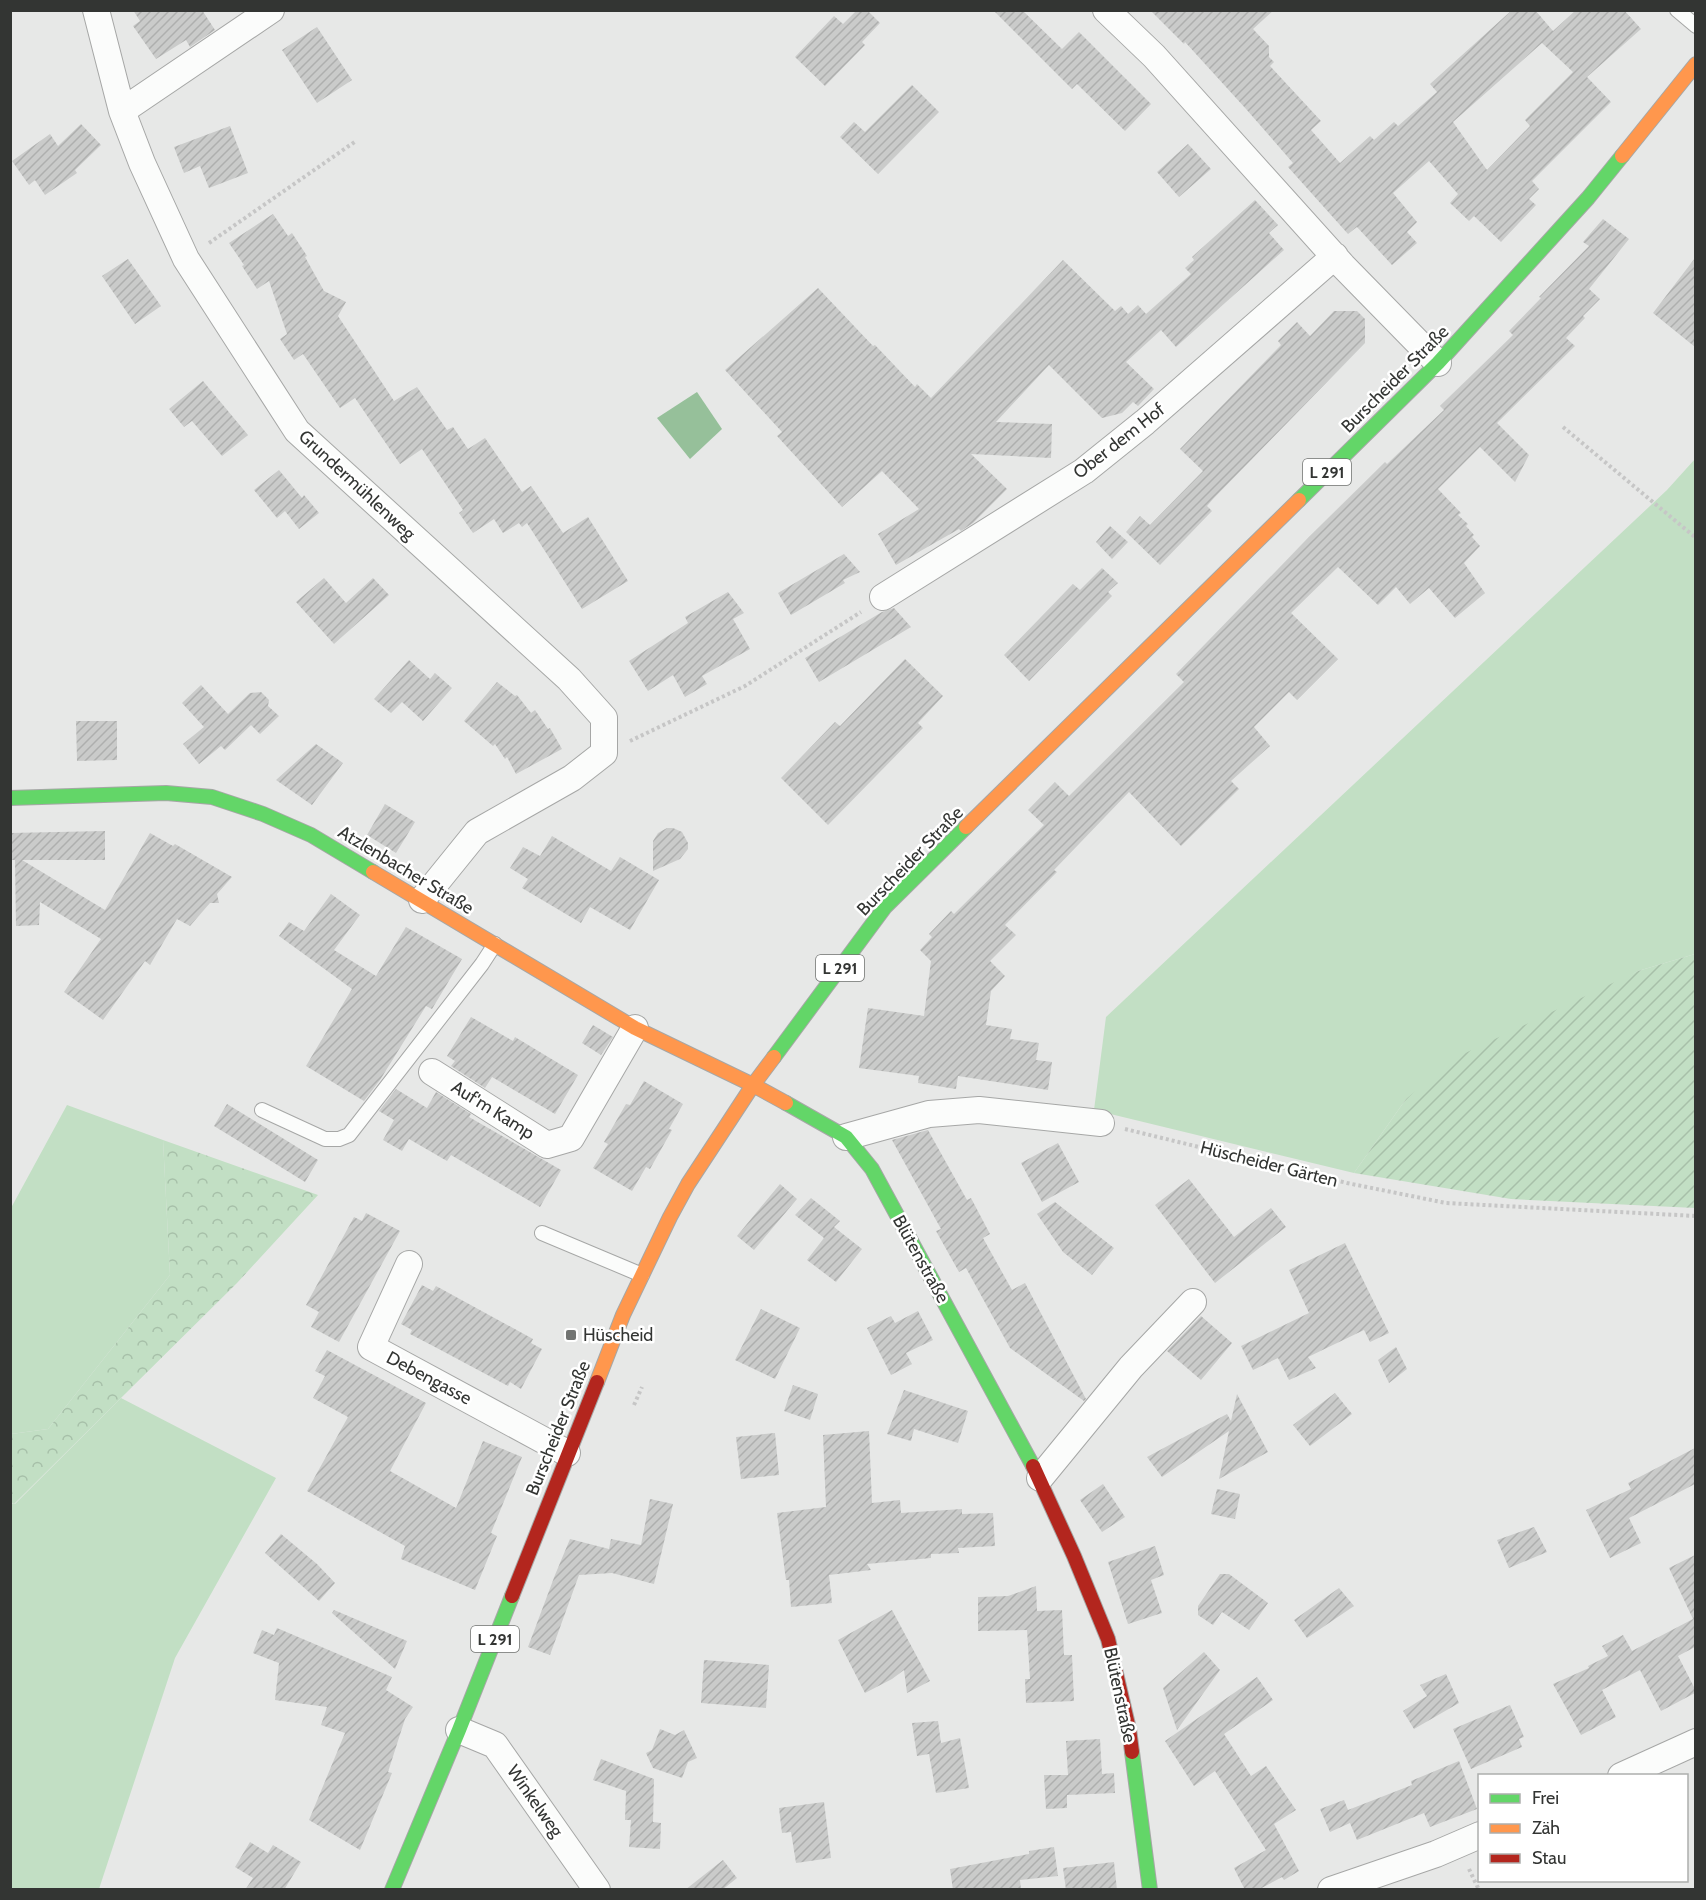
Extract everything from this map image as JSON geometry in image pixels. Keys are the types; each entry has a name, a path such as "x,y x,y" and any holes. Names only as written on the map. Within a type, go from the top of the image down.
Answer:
{"main road":[{"name":"Burscheider Straße","path":"392,1890 459,1730 623,1315 688,1184 753,1085 885,907 1438,363 1588,198 1695,64"},
{"name":"Atzlenbacher Straße","path":"10,798 166,793 212,797 263,814 311,835 635,1028 753,1085"},
{"name":"Blütenstraße","path":"753,1085 846,1137 872,1169 1040,1478 1108,1639 1129,1729 1150,1890"}],"street":[{"name":"Grundermühlenweg","path":"96,10 122,111 142,163 186,259 297,431 569,679 604,718 604,753"},
{"path":"122,111 271,10"},
{"path":"1106,10 1154,56 1335,256 1438,363"},
{"name":"Ober dem Hof","path":"883,597 1084,471 1145,422 1335,256"},
{"path":"422,900 477,832 572,778 604,753"},
{"name":"Auf'm Kamp","path":"432,1072 548,1145 571,1138 635,1028"},
{"path":"846,1137 929,1114 979,1110 1101,1123"},
{"name":"Debengasse","path":"410,1264 371,1347 567,1453"},
{"path":"1040,1478 1131,1367 1193,1302"},
{"name":"Winkelweg","path":"459,1730 495,1745 597,1890"},
{"path":"1624,1774 1695,1742"},
{"path":"1331,1890 1436,1854 1478,1836"}],"lane":[{"path":"1677,10 1695,26"},
{"path":"262,1110 325,1139 349,1135 482,964 495,944"},
{"path":"543,1233 642,1275"}],"path":[{"path":"186,259 356,141"},
{"path":"1563,427 1695,538"},
{"path":"604,753 745,686 883,597"},
{"name":"Hüscheider Gärten","path":"1101,1123 1347,1184 1446,1203 1695,1216"},
{"path":"634,1405 642,1387"}],"green space":[{"path":"1695,459 1695,954 1638,971 1406,1099 1354,1173 1094,1110 1106,1017 1667,490"},
{"path":"1695,954 1695,1208 1511,1199 1354,1173 1406,1099 1459,1056 1638,971"},
{"path":"67,1105 163,1140 170,1275 48,1429 11,1434 11,1208"},
{"path":"163,1140 318,1195 237,1283 14,1504 11,1502 11,1434 48,1429 170,1275"},
{"path":"121,1398 276,1478 175,1658 99,1889 11,1889 10,1503 15,1504"}],"shaded area":[{"path":"697,392 722,429 690,459 657,418"}],"building":[{"path":"133,10 202,10 215,30 190,47 186,40 156,59 133,26 140,21"},
{"path":"857,10 867,10 880,23 862,42 865,45 825,86 795,57 834,16 843,24"},
{"path":"993,10 1022,10 1062,49 1079,32 1151,104 1125,131 1077,84 1072,89"},
{"path":"1150,10 1274,10 1253,29 1269,46 1269,57 1274,62 1270,66 1321,121 1311,130 1340,163 1370,136 1374,140 1394,122 1398,126 1437,92 1430,84 1512,10 1535,10 1553,31 1576,10 1624,10 1641,29 1587,77 1611,102 1532,181 1539,189 1529,199 1536,205 1501,242 1474,216 1469,221 1450,203 1458,194 1429,161 1393,193 1417,222 1407,232 1417,243 1392,265 1357,227 1348,234 1288,167 1293,163 1185,42 1184,44","holes":["1542,43 1573,72 1525,120 1530,126 1487,170 1453,122"]},
{"path":"317,27 352,80 317,103 282,50"},
{"path":"912,85 939,112 878,174 840,137 854,122 865,132"},
{"path":"81,124 101,145 75,170 77,173 45,195 35,180 29,185 12,161 50,134 58,146"},
{"path":"230,126 248,173 209,188 200,166 184,173 174,147"},
{"path":"1188,144 1211,169 1179,197 1157,172"},
{"path":"1255,200 1278,225 1269,233 1284,250 1176,347 1161,330 1126,362 1154,389 1138,406 1133,402 1122,413 1102,418 1049,365 996,422 1052,424 1051,458 971,454 1007,489 973,523 896,565 878,534 919,509 882,471 842,507 777,436 782,432 725,370 818,288 915,387 917,384 931,398 1063,260 1115,311 1121,306 1128,314 1138,305 1146,314 1191,274 1185,268 1194,260 1192,257"},
{"path":"273,214 288,236 292,233 307,256 305,257 324,291 346,302 338,316 394,401 417,387 447,430 453,427 468,449 485,438 522,492 531,486 563,533 588,517 628,581 582,609 527,523 522,527 519,523 503,533 494,519 473,533 459,513 463,510 422,449 400,464 355,398 340,408 303,354 294,360 280,339 287,334 269,281 257,289 229,243"},
{"path":"1603,219 1629,239 1589,289 1600,299 1566,338 1575,346 1497,423 1529,455 1515,482 1480,447 1438,489 1461,513 1458,515 1468,524 1466,526 1474,535 1472,537 1480,546 1464,563 1485,593 1455,618 1429,588 1410,604 1396,587 1378,605 1338,567 1291,613 1338,659 1297,700 1289,692 1254,727 1270,746 1231,781 1239,789 1181,846 1129,792 1054,870 1057,872 1005,925 1016,935 990,961 1005,976 991,991 986,1025 1012,1029 1010,1039 1039,1043 1036,1060 1052,1062 1048,1090 958,1076 956,1089 918,1083 919,1076 859,1068 868,1008 924,1016 931,961 920,950 932,937 929,934 951,911 954,914 1044,825 1028,810 1055,782 1069,796 1184,682 1176,674 1385,462 1387,464 1444,410 1440,406 1513,335 1509,331 1589,246 1583,242"},
{"path":"1695,258 1695,347 1653,313"},
{"path":"128,259 161,306 135,324 102,276"},
{"path":"1334,311 1357,311 1365,319 1365,343 1213,499 1207,506 1212,511 1160,565 1126,532 1140,516 1150,525 1203,471 1180,449 1281,345 1278,341 1297,322 1310,336"},
{"path":"203,381 248,435 222,456 192,421 184,427 169,409"},
{"path":"279,470 302,498 304,495 319,513 299,529 285,511 277,518 254,490"},
{"path":"1110,526 1128,542 1112,559 1096,542"},
{"path":"844,554 860,572 843,580 845,583 791,615 778,593"},
{"path":"1102,568 1118,583 1108,592 1112,596 1029,681 1004,655 1073,584 1080,590"},
{"path":"324,578 346,603 373,578 389,595 334,644 296,602"},
{"path":"728,592 744,613 733,619 750,649 702,676 707,684 685,697 673,675 648,691 629,661 688,623 685,617"},
{"path":"894,608 911,627 819,682 805,658 882,612"},
{"path":"905,659 943,696 918,723 923,728 828,825 781,778 835,722 840,726"},
{"path":"409,660 430,679 435,673 452,688 423,721 402,702 391,713 374,699"},
{"path":"497,682 515,696 517,695 531,713 535,710 548,729 550,728 562,749 516,774 507,757 505,759 495,744 493,746 464,721"},
{"path":"201,685 228,714 250,693 261,692 269,700 268,706 279,716 260,734 251,725 225,750 221,746 199,764 183,744 204,727 182,703"},
{"path":"76,721 117,721 117,760 77,761"},
{"path":"316,744 343,763 312,805 276,780"},
{"path":"385,804 415,822 396,853 367,835"},
{"path":"667,828 682,832 688,843 688,849 680,859 653,871 653,841 658,833"},
{"path":"105,831 105,860 22,860 105,910 150,833 173,846 175,844 232,877 217,894 219,903 210,903 190,926 177,919 150,965 145,961 103,1020 64,992 101,939 40,902 39,925 16,926 15,860 11,860 10,833"},
{"path":"552,836 611,871 620,857 659,880 630,930 590,907 581,923 522,888 528,879 510,868 523,847 540,856"},
{"path":"331,894 360,915 334,950 376,976 406,927 462,959 432,1009 426,1006 380,1080 364,1101 306,1066 352,989 279,936 289,922 304,931"},
{"path":"471,1017 513,1041 515,1037 578,1075 555,1114 492,1077 485,1088 451,1066 455,1061 447,1056"},
{"path":"593,1025 613,1037 601,1055 582,1043"},
{"path":"644,1081 683,1104 669,1129 672,1130 650,1169 646,1167 632,1191 593,1168 608,1144 604,1142 626,1104 630,1105"},
{"path":"396,1089 427,1108 436,1092 471,1114 469,1117 561,1170 540,1207 451,1155 447,1161 409,1139 402,1151 383,1140 394,1120 379,1111"},
{"path":"227,1104 318,1160 305,1182 214,1126"},
{"path":"928,1130 967,1200 971,1198 990,1234 983,1238 1012,1290 1025,1283 1086,1399 1084,1401 1010,1348 966,1268 959,1272 936,1231 941,1229 892,1140"},
{"path":"1058,1143 1079,1182 1042,1202 1021,1163"},
{"path":"1189,1179 1234,1237 1271,1208 1286,1227 1215,1283 1155,1205"},
{"path":"780,1184 797,1199 754,1250 737,1236"},
{"path":"811,1198 840,1221 834,1227 862,1249 836,1282 807,1260 824,1238 795,1215"},
{"path":"1055,1202 1114,1248 1092,1275 1063,1252 1037,1214"},
{"path":"366,1213 400,1231 339,1342 311,1327 319,1312 306,1305 354,1217 362,1221"},
{"path":"1345,1243 1389,1333 1370,1342 1364,1330 1308,1357 1316,1368 1289,1380 1278,1358 1253,1370 1241,1346 1309,1313 1289,1270"},
{"path":"422,1285 433,1291 436,1286 533,1339 531,1343 542,1349 521,1389 510,1382 508,1386 410,1334 412,1330 401,1324"},
{"path":"761,1309 800,1328 775,1379 735,1360"},
{"path":"918,1311 933,1340 906,1353 912,1364 891,1375 867,1328 891,1316 895,1323"},
{"path":"1201,1316 1232,1343 1201,1380 1167,1351"},
{"path":"1396,1347 1407,1369 1389,1383 1378,1360"},
{"path":"327,1350 426,1403 390,1471 456,1508 483,1441 522,1457 491,1533 497,1536 475,1590 401,1559 405,1546 307,1491 348,1417 313,1398 325,1376 315,1371"},
{"path":"793,1385 818,1394 810,1420 784,1411"},
{"path":"904,1390 968,1411 958,1443 914,1429 911,1441 887,1434"},
{"path":"1335,1393 1352,1414 1310,1446 1293,1425"},
{"path":"1237,1394 1268,1452 1219,1479 1229,1431 1162,1477 1147,1457 1227,1414 1231,1421"},
{"path":"869,1431 872,1503 900,1500 901,1513 962,1509 962,1514 993,1513 995,1546 958,1548 959,1553 931,1554 931,1558 867,1564 871,1570 829,1575 832,1603 791,1607 789,1580 786,1580 777,1513 826,1507 823,1435"},
{"path":"775,1433 779,1475 741,1479 736,1437"},
{"path":"1695,1448 1695,1484 1629,1518 1641,1543 1610,1558 1586,1510 1631,1489 1628,1483"},
{"path":"1103,1484 1125,1517 1102,1532 1080,1500"},
{"path":"1217,1489 1240,1494 1235,1519 1211,1514"},
{"path":"650,1499 673,1504 654,1584 612,1573 579,1575 550,1655 528,1647 570,1539 609,1549 611,1539 641,1545"},
{"path":"1534,1527 1547,1552 1509,1568 1497,1540"},
{"path":"281,1534 317,1564 335,1583 319,1601 265,1553"},
{"path":"1155,1546 1164,1575 1151,1580 1162,1613 1128,1624 1108,1562"},
{"path":"1695,1555 1695,1647 1678,1656 1695,1693 1661,1711 1640,1670 1602,1690 1616,1717 1581,1735 1553,1684 1589,1668 1588,1666 1608,1656 1602,1646 1623,1635 1632,1651 1693,1619 1669,1568"},
{"path":"1220,1574 1229,1574 1268,1603 1249,1630 1222,1612 1213,1625 1198,1615 1198,1606"},
{"path":"1036,1586 1037,1611 1062,1610 1064,1655 1072,1655 1074,1701 1026,1703 1025,1679 1030,1679 1027,1630 978,1631 978,1597 1008,1596"},
{"path":"1339,1588 1354,1606 1307,1638 1294,1620"},
{"path":"334,1610 407,1641 395,1669 332,1613"},
{"path":"892,1610 930,1681 907,1693 904,1670 865,1693 838,1640"},
{"path":"277,1628 392,1677 386,1690 413,1707 405,1719 388,1772 392,1773 360,1850 309,1820 345,1733 321,1725 327,1707 275,1700 279,1663 253,1653 262,1630 274,1635"},
{"path":"1204,1652 1220,1670 1177,1730 1163,1688"},
{"path":"704,1660 769,1665 766,1708 701,1703"},
{"path":"1446,1674 1459,1703 1414,1729 1403,1711 1427,1696 1420,1685"},
{"path":"1257,1677 1273,1700 1224,1734 1251,1776 1266,1766 1296,1810 1274,1824 1299,1871 1284,1880 1282,1877 1258,1890 1245,1890 1234,1868 1266,1850 1215,1771 1194,1786 1165,1741"},
{"path":"1510,1705 1524,1737 1519,1739 1522,1747 1471,1769 1453,1729"},
{"path":"938,1721 941,1743 960,1738 969,1788 936,1793 929,1754 917,1756 912,1723"},
{"path":"660,1729 675,1735 684,1730 697,1758 688,1762 682,1778 653,1768 646,1753 652,1750"},
{"path":"1100,1739 1102,1774 1114,1773 1115,1793 1067,1795 1067,1808 1046,1809 1044,1775 1068,1775 1066,1741"},
{"path":"601,1759 654,1779 653,1822 661,1823 660,1849 629,1847 631,1820 625,1820 626,1791 593,1780"},
{"path":"1459,1761 1477,1809 1430,1827 1424,1813 1357,1840 1350,1823 1330,1832 1320,1809 1344,1800 1348,1810 1412,1785 1411,1781"},
{"path":"824,1802 831,1858 796,1863 791,1832 782,1833 779,1808"},
{"path":"250,1842 268,1853 273,1845 301,1862 284,1890 245,1890 253,1878 235,1867"},
{"path":"1054,1847 1058,1876 1020,1880 1021,1890 953,1890 950,1869"},
{"path":"723,1860 737,1878 722,1890 685,1890"},
{"path":"1114,1862 1117,1890 1066,1890 1063,1868"}],"traffic: fast":[{"path":"1299,500 1438,363 1588,198 1622,156"},
{"path":"10,798 166,793 212,797 263,814 311,835 373,872"},
{"path":"774,1057 885,907 966,827"},
{"path":"786,1103 846,1137 872,1169 1033,1466"},
{"path":"392,1890 512,1596"},
{"path":"1132,1752 1150,1890"}],"traffic: slow":[{"path":"1622,156 1696,64"},
{"path":"966,827 1299,500"},
{"path":"373,872 635,1028 786,1103"},
{"path":"597,1382 623,1315 670,1217 688,1184 774,1057"}],"traffic: jam":[{"path":"512,1596 597,1382"},
{"path":"1033,1466 1074,1556 1108,1639 1129,1729 1132,1752"}],"place":[{"name":"Hüscheid","path":"571,1335"}]}
